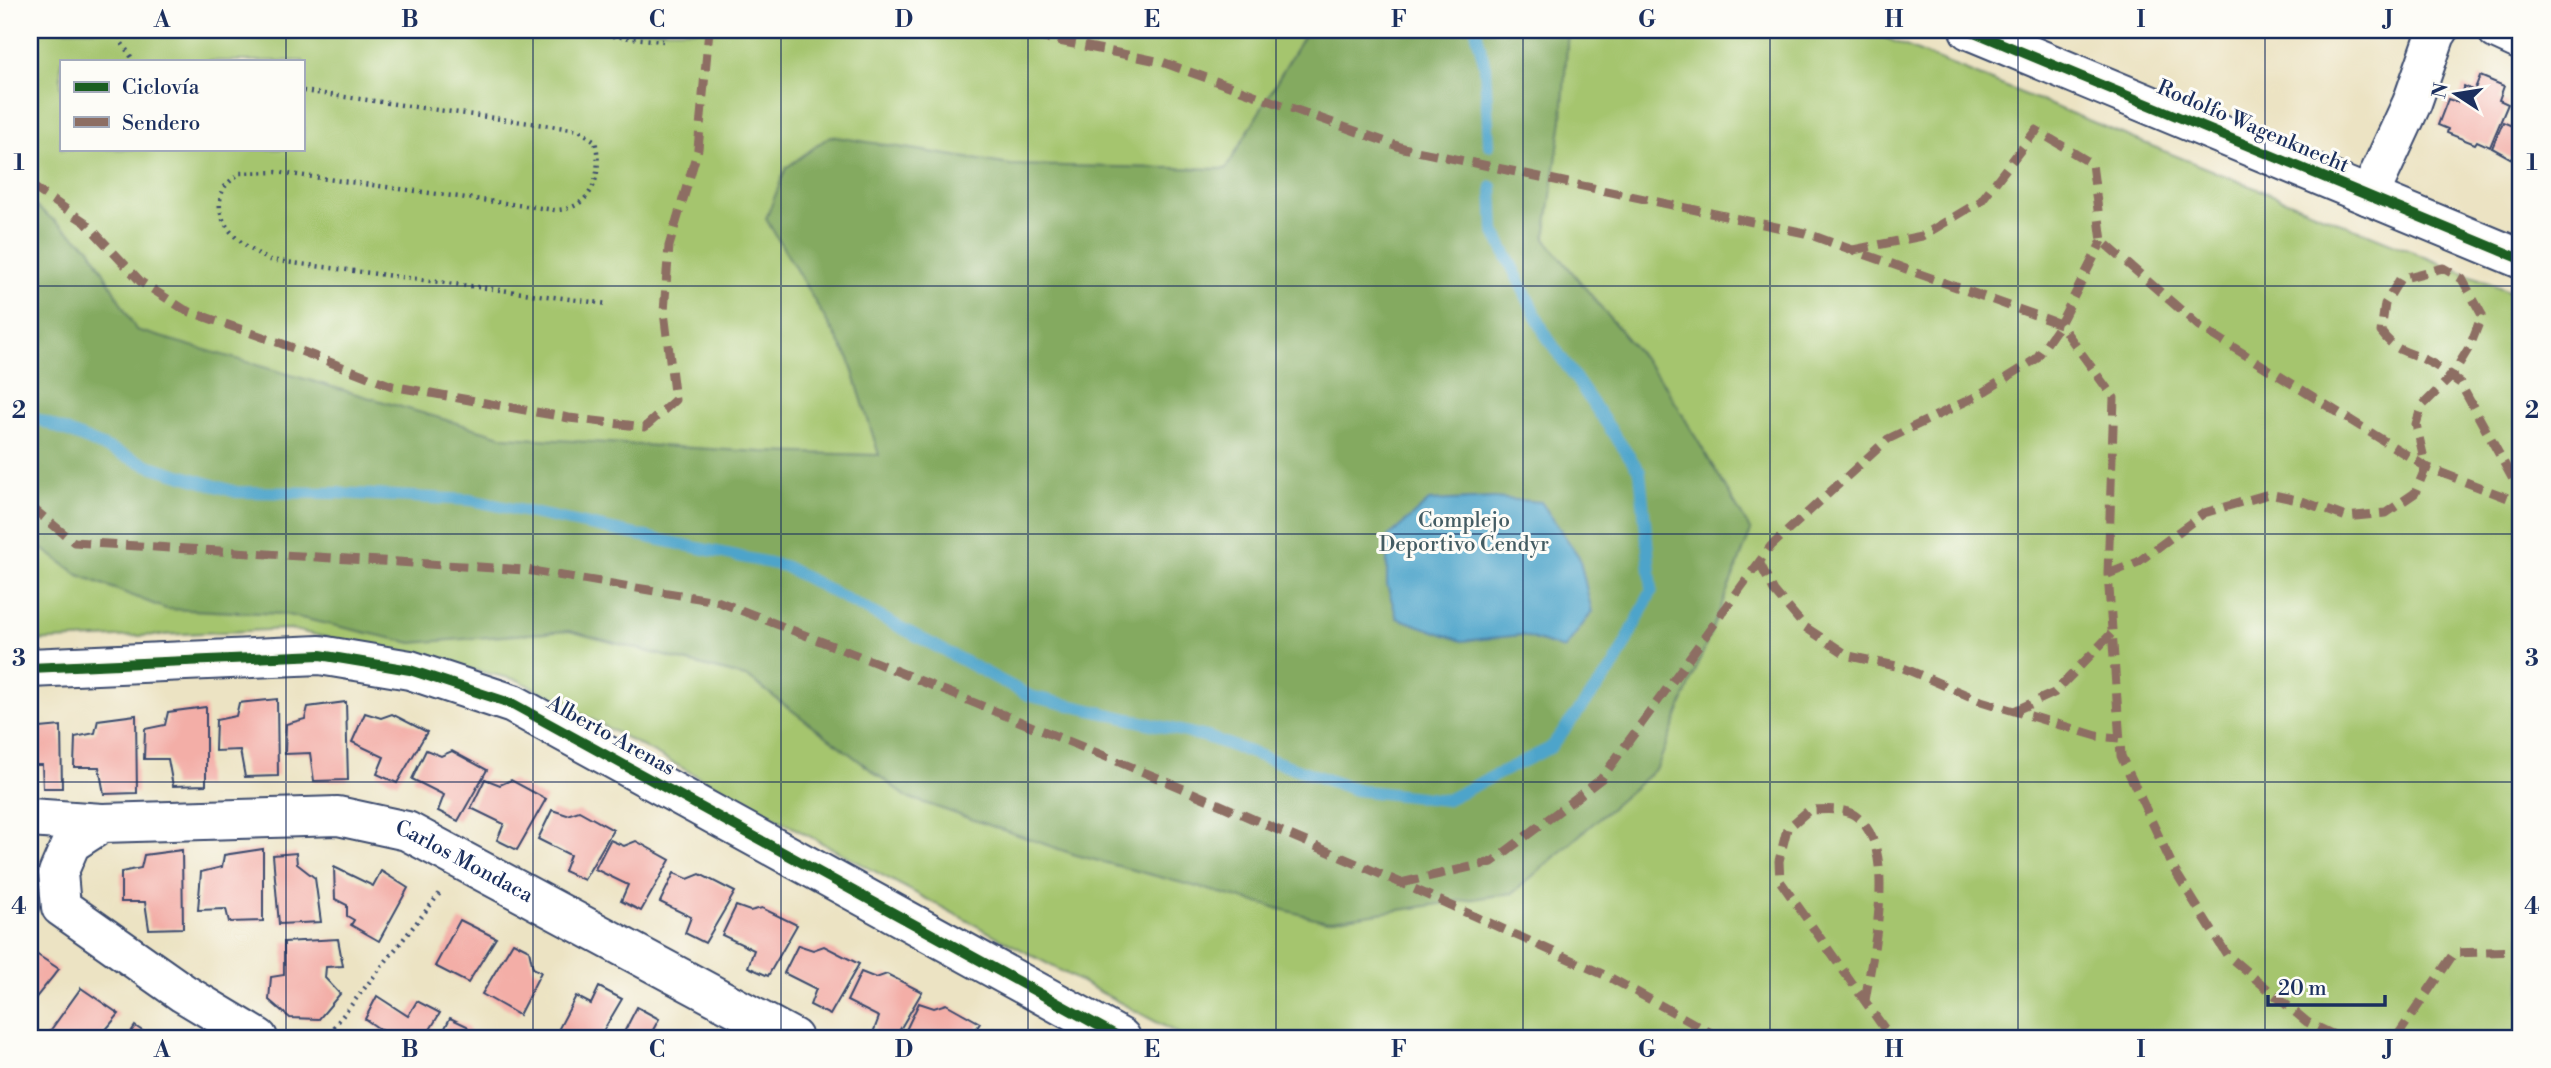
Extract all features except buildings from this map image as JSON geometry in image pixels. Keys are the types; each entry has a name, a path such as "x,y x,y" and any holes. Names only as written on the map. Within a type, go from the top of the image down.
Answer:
{"street":[{"name":"Rodolfo Wagenknecht","path":"1969,30 2521,259"},
{"path":"2369,196 2412,103 2439,30"},
{"path":"2497,30 2521,41"},
{"name":"Alberto Arenas","path":"30,668 320,654 410,670 513,704 1121,1038"},
{"name":"Carlos Mondaca","path":"30,818 102,823 338,816 407,831 793,1038"},
{"path":"61,907 58,873 71,843 102,823"},
{"path":"30,887 183,993 258,1038"}],"path":[{"path":"120,30 121,42 133,60"},
{"path":"550,30 663,41"},
{"path":"304,91 579,130 595,141 600,159 595,181 587,198 570,209 555,210 276,172 240,173 224,187 220,207 226,227 247,250 270,260 608,303"},
{"path":"325,1038 464,862"}],"green space":[{"name":"Complejo Deportivo Cendyr","path":"30,30 1866,30 2521,296 2521,1038 1186,1038 518,680 289,629 30,641"},
{"path":"1307,30 1568,30 1562,120 1545,239 1665,385 1751,531 1657,768 1513,893 1326,921 1076,855 907,797 749,678 569,631 412,643 283,614 166,609 79,575 30,540 30,202 90,248 136,330 505,437 762,452 879,455 849,359 766,219 786,168 830,136 1011,165 1226,169"}],"water":[{"path":"1493,498 1541,502 1579,557 1592,612 1564,649 1522,635 1462,641 1397,618 1387,585 1387,538 1429,501"}],"waterway":[{"path":"1476,30 1485,67 1489,145"},
{"path":"30,416 150,466 236,492 336,493 471,500 784,566 1030,696 1207,737 1356,790 1446,800 1550,748 1614,666 1652,590 1640,472 1545,334 1494,230 1492,187"}],"marked path":[{"path":"30,185 85,222 141,282 185,310 392,386 569,418 645,427 675,400 664,312 669,246 698,149 709,30"},
{"path":"1005,30 1162,62 1403,148 1805,233 2060,324 2114,398 2108,574 2121,756 2175,871 2227,955 2307,1022 2340,1038"},
{"path":"1853,250 1922,236 1981,201 2036,130 2092,164 2102,241 2199,326 2426,467 2521,503"},
{"path":"1401,883 1492,862 1601,779 1771,546 1888,439 1977,396 2036,359 2060,324 2102,241"},
{"path":"2108,574 2138,562 2204,513 2269,494 2302,501 2346,517 2386,513 2415,493 2426,467 2416,424 2422,406 2451,377 2470,346 2482,315 2462,279 2443,268 2400,279 2385,304 2381,332 2397,348 2431,363 2440,368 2444,371 2448,374 2452,377 2460,383 2521,494"},
{"path":"30,506 74,542 526,570 717,601 1158,778 1401,883 1609,977 1720,1038"},
{"path":"1759,562 1774,591 1805,627 1849,656 1901,667 1981,701 2097,736 2119,738"},
{"path":"2014,711 2054,693 2112,633"},
{"path":"1865,1001 1877,931 1880,877 1877,853 1870,832 1857,817 1834,810 1809,810 1787,829 1779,861 1780,881 1891,1038"},
{"path":"2396,1038 2454,953 2521,951"}],"cycle path":[{"path":"1969,30 2521,259"},
{"path":"30,668 320,655 410,670 513,704 1121,1038"}]}
